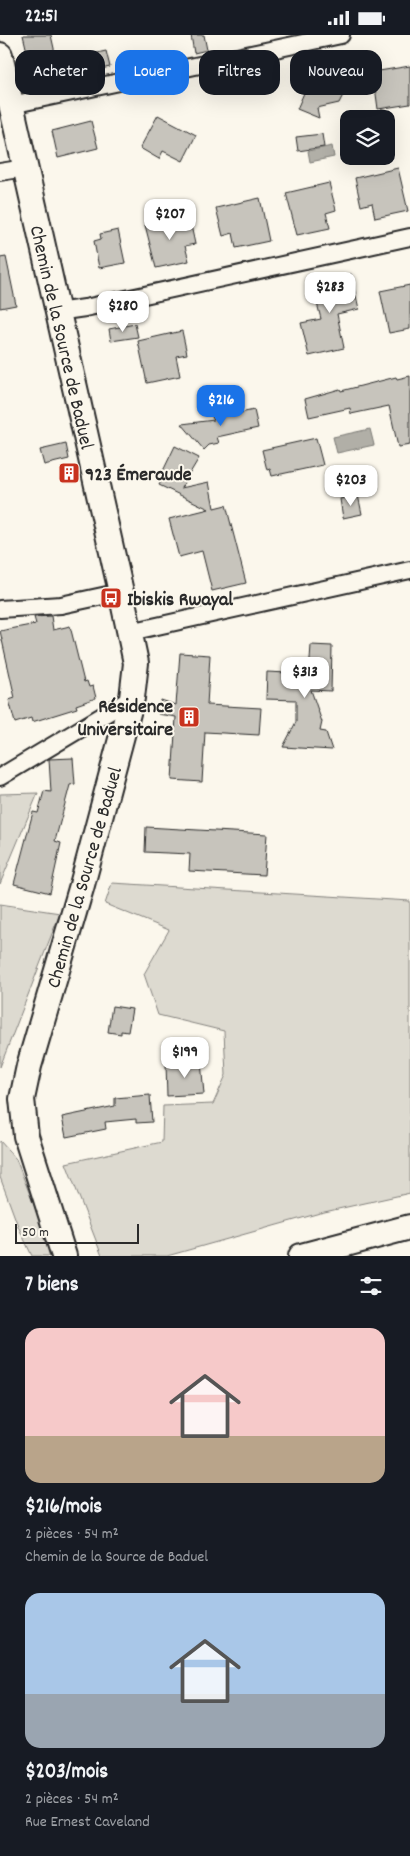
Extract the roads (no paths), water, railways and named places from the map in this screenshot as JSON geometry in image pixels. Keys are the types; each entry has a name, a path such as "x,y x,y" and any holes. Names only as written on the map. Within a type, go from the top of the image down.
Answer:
{"street":[{"path":"11,105 341,35"},
{"name":"Chemin de la Source de Baduel","path":"0,55 136,663 132,698 82,885 29,1065 22,1099 26,1136 64,1256"},
{"path":"0,172 25,167"},
{"path":"57,311 85,308 410,237"},
{"path":"130,632 410,570"},
{"path":"0,609 60,605 121,592"},
{"path":"0,777 132,698"},
{"path":"301,1256 410,1227"}],"place":[{"name":"923 Émeraude","path":"69,473"},
{"name":"Ibiskis Rwayal","path":"111,598"},
{"name":"Résidence Universitaire","path":"189,717"}]}
